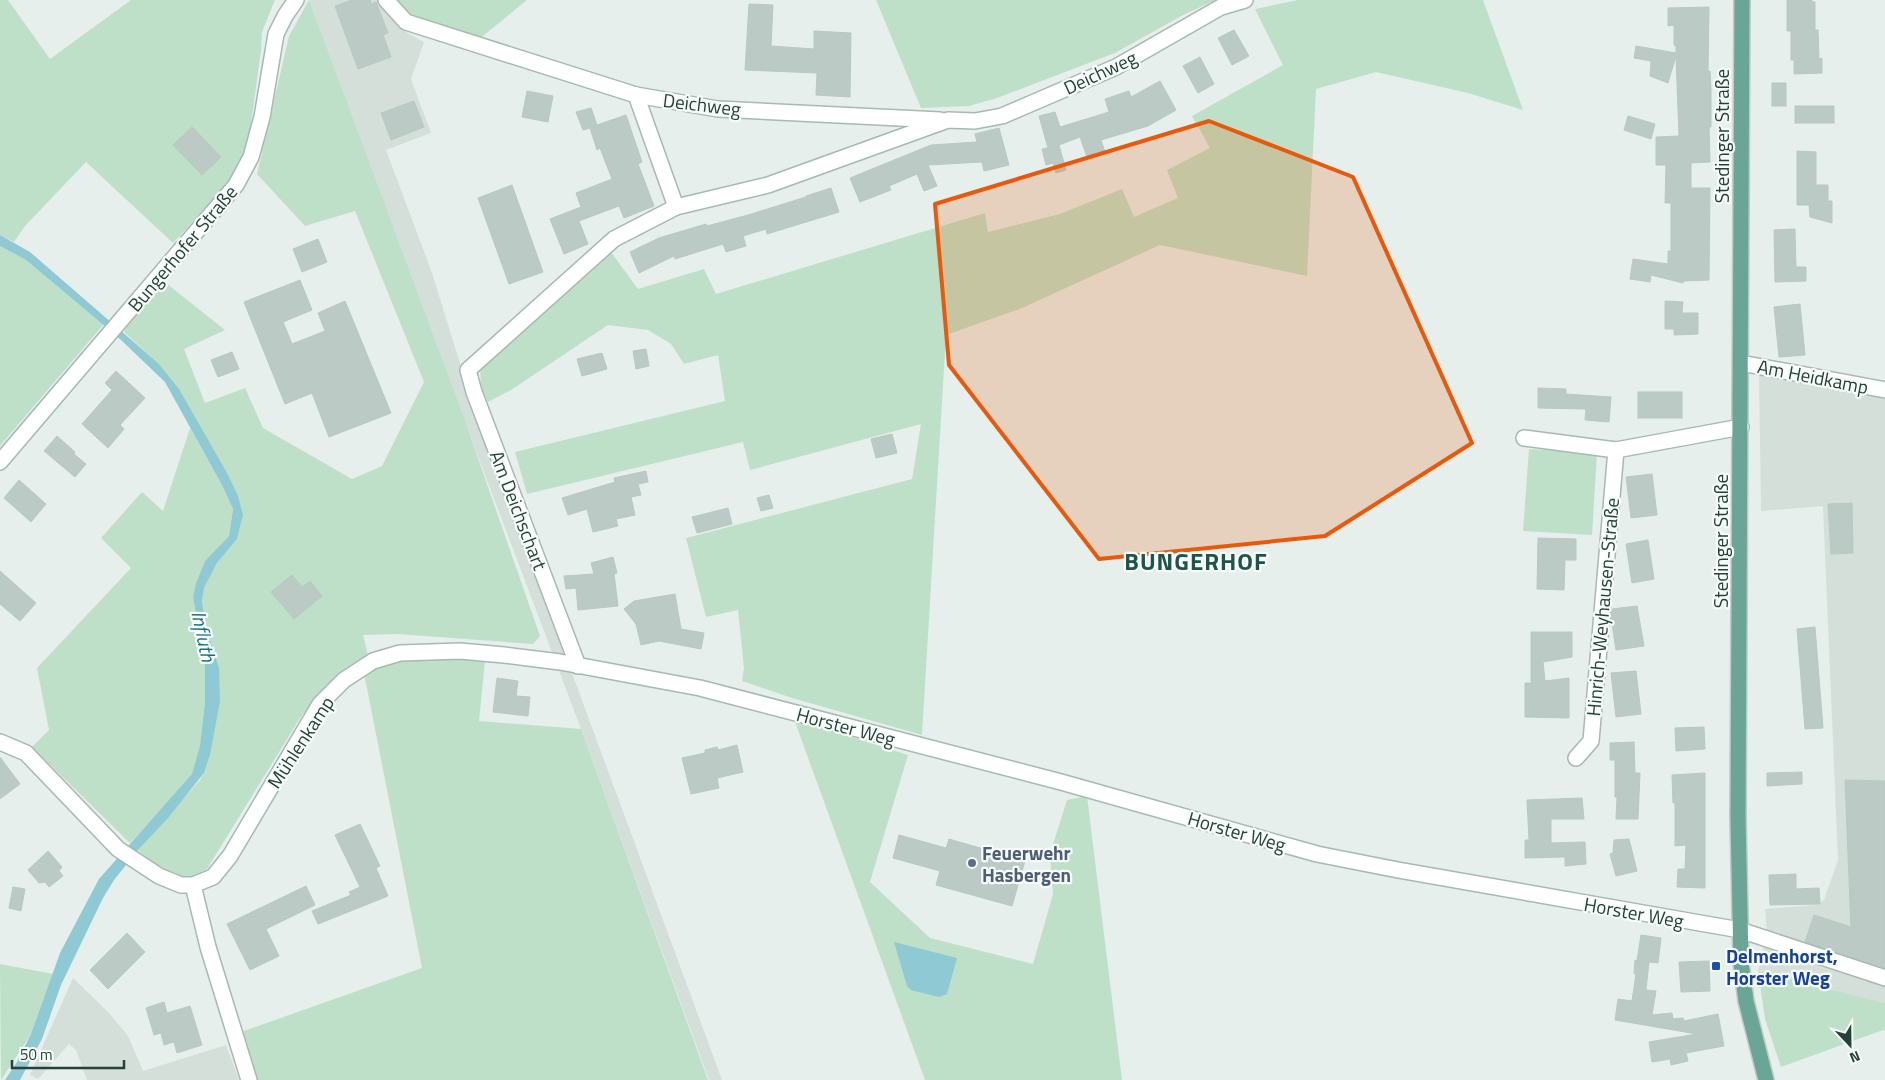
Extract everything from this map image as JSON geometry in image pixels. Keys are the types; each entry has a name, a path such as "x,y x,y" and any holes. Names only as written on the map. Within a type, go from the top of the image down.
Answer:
{"main road":[{"name":"Stedinger Straße","path":"1742,0 1738,817 1740,930 1741,963 1746,1001 1766,1080"}],"street":[{"name":"Bungerhofer Straße","path":"0,462 236,185 251,157 262,118 276,34 296,0"},
{"name":"Deichweg","path":"386,0 406,22 636,95 718,109 975,121 1002,116 1116,67 1221,7 1245,0"},
{"name":"Deichweg","path":"636,95 676,207"},
{"name":"Deichweg","path":"480,358 614,239 676,207 768,185 948,120"},
{"name":"Am Deichschart","path":"480,358 468,370 474,392 585,667"},
{"name":"Am Heidkamp","path":"1740,362 1885,390"},
{"path":"1524,438 1616,450 1741,428"},
{"name":"Hinrich-Weyhausen-Straße","path":"1576,758 1591,740 1616,450"},
{"name":"Mühlenkamp","path":"193,885 213,877 230,856 320,704 344,680 373,661 400,653 460,652 504,655 585,667"},
{"name":"Horster Weg","path":"585,667 700,688 1052,780 1317,854 1740,930 1885,978"},
{"path":"0,742 26,753 118,849 159,876 181,885 193,885 208,947 249,1080"}],"highlighted area":[{"path":"1209,121 1353,177 1472,443 1325,536 1099,559 949,365 935,204"}],"shaded area":[{"path":"309,0 379,0 407,33 424,42 411,79 431,133 386,150 432,273 472,402 722,1080 709,1080 581,729 386,213"},
{"path":"1759,373 1885,395 1885,1003 1758,971 1767,933 1765,909 1816,905 1824,900 1838,860 1823,506 1761,511"},
{"path":"73,978 109,1013 128,1036 143,1071 226,1045 239,1080 87,1080 76,1050 69,1044 38,1079 30,1075"}],"green space":[{"path":"0,0 8,0 50,59 131,0 275,0 262,32 248,146 229,182 173,243 86,162 25,226 14,242 0,235"},
{"path":"309,0 464,418 540,636 533,644 397,634 363,635 368,655 347,667 324,688 302,715 207,869 200,874 185,878 163,870 138,850 200,780 210,755 219,669 206,627 202,602 204,588 217,563 237,539 243,515 158,363 124,332 129,322 166,283 225,330 184,349 205,403 245,388 263,428 352,479 382,466 424,382 355,211 305,226 257,174 289,36"},
{"path":"394,0 527,0 478,40 421,21"},
{"path":"876,0 1216,0 1185,14 1115,53 997,98 969,106 921,108"},
{"path":"1298,0 1483,0 1523,110 1468,93 1376,72 1316,89 1307,276 1160,245 1022,308 946,335 922,735 792,698 742,681 744,668 738,610 706,617 686,538 912,479 921,424 750,470 743,442 527,494 515,452 725,401 718,355 684,364 671,344 648,330 608,325 511,390 488,402 481,387 480,365 611,252 638,289 704,269 716,294 985,213 988,232 1060,214 1122,189 1134,217 1178,198 1167,170 1210,148 1192,116 1283,65 1255,9"},
{"path":"0,246 26,260 103,325 0,446"},
{"path":"190,428 233,509 229,536 205,561 196,583 193,597 205,665 205,702 200,745 192,774 172,799 130,843 32,747 49,730 37,668 131,568 101,538 142,492 163,511"},
{"path":"1529,449 1597,453 1592,535 1523,531"},
{"path":"419,657 485,661 479,721 581,729 708,1080 258,1080 241,1032 422,968 364,673 385,663"},
{"path":"794,719 908,755 870,882 930,938 1033,964 1053,894 1050,854 1067,800 1087,796 1122,1080 925,1080"},
{"path":"0,964 53,974 31,1034 1,1080"},
{"path":"1758,971 1885,1003 1885,1031 1883,1030 1781,1067 1765,1019"}],"water":[{"name":"Influth","path":"0,235 30,252 158,363 179,389 227,473 238,496 243,515 237,539 217,563 204,588 202,602 206,627 219,668 220,701 210,755 204,773 168,818 138,850 114,880 103,898 61,985 42,1039 20,1080 5,1080 17,1062 31,1034 60,953 99,879 192,774 200,745 205,702 205,665 193,597 196,583 205,561 229,536 233,509 223,487 165,382 120,339 26,260 0,246"},
{"path":"894,942 957,958 947,994 939,997 911,990 907,986"}],"building":[{"path":"352,0 370,0 371,4 376,2 388,33 383,35 391,57 358,69 335,6"},
{"path":"1787,0 1812,0 1812,2 1815,2 1815,30 1818,30 1819,59 1822,58 1822,73 1794,74 1794,60 1791,60 1791,31 1787,31"},
{"path":"749,4 773,5 771,46 814,49 814,31 851,33 850,97 816,95 817,73 745,70"},
{"path":"1709,7 1710,162 1691,163 1691,188 1710,188 1709,280 1683,281 1683,283 1651,275 1650,282 1630,279 1633,259 1668,264 1668,251 1671,251 1671,203 1665,203 1666,165 1656,165 1656,137 1679,136 1676,56 1668,83 1650,76 1651,61 1634,58 1636,46 1676,53 1674,25 1668,26 1668,8"},
{"path":"1234,30 1249,56 1232,65 1218,38"},
{"path":"1200,57 1214,84 1198,93 1183,66"},
{"path":"1160,81 1176,110 1148,126 1101,140 1105,152 1087,157 1080,137 1059,145 1066,170 1056,173 1053,163 1046,165 1042,149 1048,148 1039,116 1055,112 1060,127 1109,112 1105,99 1129,91 1131,97"},
{"path":"1772,83 1786,83 1786,106 1772,106"},
{"path":"527,91 553,96 548,122 522,117"},
{"path":"414,101 424,127 391,140 381,113"},
{"path":"1795,106 1834,106 1834,123 1795,123"},
{"path":"591,108 597,125 626,115 642,162 638,164 654,206 624,218 619,206 579,221 588,244 564,254 550,219 581,207 576,193 612,179 600,148 597,150 590,128 583,130 576,112"},
{"path":"1628,116 1655,124 1651,139 1624,130"},
{"path":"192,127 221,157 202,175 173,145"},
{"path":"999,128 1009,165 984,171 982,162 928,165 937,186 924,191 917,174 889,186 891,190 860,202 850,178 931,145 977,142 975,134"},
{"path":"1797,151 1816,152 1816,185 1828,185 1828,201 1832,201 1832,223 1810,217 1809,205 1797,205"},
{"path":"512,185 543,272 509,284 478,198"},
{"path":"831,188 839,212 767,234 766,229 743,236 746,246 726,252 723,244 675,259 674,256 639,273 630,252 659,238 706,224 707,226 748,215"},
{"path":"1795,229 1796,267 1806,267 1806,281 1775,282 1774,230"},
{"path":"318,239 327,262 302,272 293,249"},
{"path":"300,280 312,310 283,322 292,344 325,331 318,313 345,301 391,413 329,437 312,393 285,404 244,302"},
{"path":"1665,301 1683,302 1682,313 1698,313 1698,334 1674,335 1674,329 1665,329"},
{"path":"1800,304 1805,355 1779,357 1774,307"},
{"path":"646,349 649,366 636,369 633,351"},
{"path":"232,352 239,369 218,377 211,360"},
{"path":"602,353 607,369 582,376 577,359"},
{"path":"116,371 145,398 120,425 124,429 108,448 82,424 112,390 105,383"},
{"path":"1538,388 1566,389 1566,394 1611,397 1609,422 1585,420 1586,409 1538,408"},
{"path":"1638,392 1682,392 1682,418 1638,418"},
{"path":"892,434 897,453 876,458 871,439"},
{"path":"57,436 86,464 75,477 44,451"},
{"path":"646,471 648,482 638,484 641,495 631,497 635,515 616,519 618,526 593,532 587,509 568,515 562,498 615,482 614,478"},
{"path":"1652,474 1657,515 1631,518 1626,477"},
{"path":"19,480 46,504 31,522 4,498"},
{"path":"769,495 773,508 761,511 757,498"},
{"path":"1852,503 1853,553 1831,554 1828,504"},
{"path":"728,508 732,524 697,533 692,517"},
{"path":"1538,538 1576,539 1576,560 1565,560 1564,590 1537,589"},
{"path":"1648,540 1654,579 1632,583 1626,544"},
{"path":"613,557 617,573 614,574 618,606 578,610 576,588 566,589 564,576 594,574 591,563"},
{"path":"0,571 36,603 20,621 0,604"},
{"path":"292,575 302,587 310,581 322,596 294,619 271,592"},
{"path":"675,594 681,629 704,633 701,649 659,641 641,645 636,624 624,609 634,601"},
{"path":"1637,606 1644,646 1616,650 1611,618 1612,609"},
{"path":"1815,627 1823,728 1805,729 1797,629"},
{"path":"1531,632 1572,632 1572,657 1543,662 1545,681 1569,678 1569,718 1525,717 1525,683 1531,683"},
{"path":"1636,671 1641,714 1616,717 1611,673"},
{"path":"497,678 518,681 516,696 530,697 528,716 493,712"},
{"path":"1704,727 1705,749 1676,751 1675,728"},
{"path":"1634,742 1635,773 1640,773 1638,819 1616,819 1615,760 1610,760 1610,743"},
{"path":"737,745 743,772 717,778 719,788 691,794 682,758 705,753 705,750 717,747 718,750"},
{"path":"0,757 20,784 0,799"},
{"path":"1802,772 1802,784 1767,786 1767,773"},
{"path":"1705,773 1705,888 1677,887 1678,869 1685,869 1686,845 1675,846 1675,803 1673,803 1672,775"},
{"path":"1845,780 1885,781 1885,968 1805,942 1814,915 1851,927"},
{"path":"1582,798 1584,819 1551,819 1551,843 1585,842 1586,864 1565,866 1565,857 1525,858 1525,840 1529,840 1527,800"},
{"path":"360,824 380,866 376,868 388,896 318,924 312,911 351,895 349,892 360,887 335,835"},
{"path":"899,835 946,848 949,839 1025,861 1012,906 936,885 940,871 893,858"},
{"path":"1629,839 1637,871 1616,876 1610,854 1613,853 1614,840"},
{"path":"48,851 62,867 59,871 63,876 49,887 45,882 39,883 28,870"},
{"path":"1796,874 1796,889 1819,888 1820,904 1770,905 1769,875"},
{"path":"306,886 315,905 266,929 279,956 250,970 227,924"},
{"path":"13,887 25,889 21,911 9,908"},
{"path":"127,933 145,952 108,989 90,970"},
{"path":"1641,935 1661,938 1658,963 1649,962 1646,990 1656,991 1652,1015 1672,1013 1673,1019 1683,1018 1684,1021 1718,1014 1724,1046 1686,1053 1688,1061 1671,1065 1670,1059 1652,1062 1649,1042 1697,1034 1615,1020 1618,999 1632,1001 1636,974 1634,974 1635,960 1637,961"},
{"path":"1709,961 1710,991 1681,992 1679,962"},
{"path":"164,1002 167,1013 190,1006 202,1045 177,1053 174,1042 164,1045 161,1033 154,1035 146,1008"}],"place":[{"name":"Feuerwehr Hasbergen","path":"972,863"},
{"name":"Delmenhorst, Horster Weg","path":"1716,966"}],"district":[{"name":"BUNGERHOF","path":"1196,561"}]}
